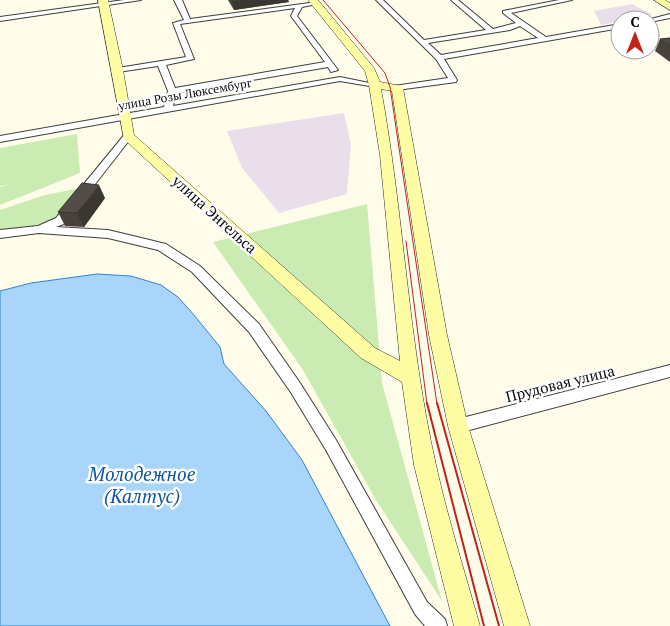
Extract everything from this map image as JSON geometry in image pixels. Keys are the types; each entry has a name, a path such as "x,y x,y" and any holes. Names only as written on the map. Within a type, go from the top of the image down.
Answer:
{"main road":[{"path":"659,0 670,7"},
{"path":"314,1 370,70 375,85 387,155 410,377 425,466 467,626"},
{"path":"104,2 118,70 128,136"},
{"path":"375,85 398,88 438,335 458,426 518,626"},
{"name":"улица Энгельса","path":"128,136 310,299 368,354 410,377"}],"street":[{"path":"0,19 104,2 138,0"},
{"path":"177,0 188,21"},
{"path":"378,0 439,58 454,80 398,88"},
{"path":"454,0 492,31"},
{"path":"544,39 506,12 568,0"},
{"path":"118,70 190,58 176,23 300,5 314,1"},
{"path":"300,5 294,16 340,79"},
{"path":"422,42 510,28 521,23"},
{"path":"439,58 610,28"},
{"path":"161,63 172,91 168,110"},
{"path":"172,91 329,64"},
{"name":"улица Розы Люксембург","path":"0,139 340,79 375,85"},
{"path":"39,229 60,221 97,178 128,136"},
{"path":"0,234 39,229 108,234 162,247 196,269 254,328 290,380 331,445 421,608 438,626"},
{"name":"Прудовая улица","path":"458,426 670,371"}],"shaded area":[{"path":"632,4 643,10 610,10 610,23 601,25 594,11"},
{"path":"344,113 351,144 347,194 279,213 242,168 227,131"}],"green space":[{"path":"77,134 80,173 0,205 0,187 11,184 0,186 0,148"},
{"path":"81,188 58,216 37,229 0,234 0,210 45,195"},
{"path":"367,204 382,383 442,601 376,500 303,370 213,242"}],"water":[{"name":"Молодежное (Калтус)","path":"97,274 131,276 161,285 178,297 194,315 220,347 224,364 266,411 302,460 390,626 0,626 0,291 31,283"}],"building":[{"path":"232,0 249,0 233,2"},
{"path":"670,38 670,46 660,39"},
{"path":"82,183 99,185 77,213 58,212"}],"tram line":[{"path":"323,0 385,73 390,87 437,404"},
{"path":"406,241 427,404"},
{"path":"427,403 484,626"},
{"path":"437,403 499,626"}]}
